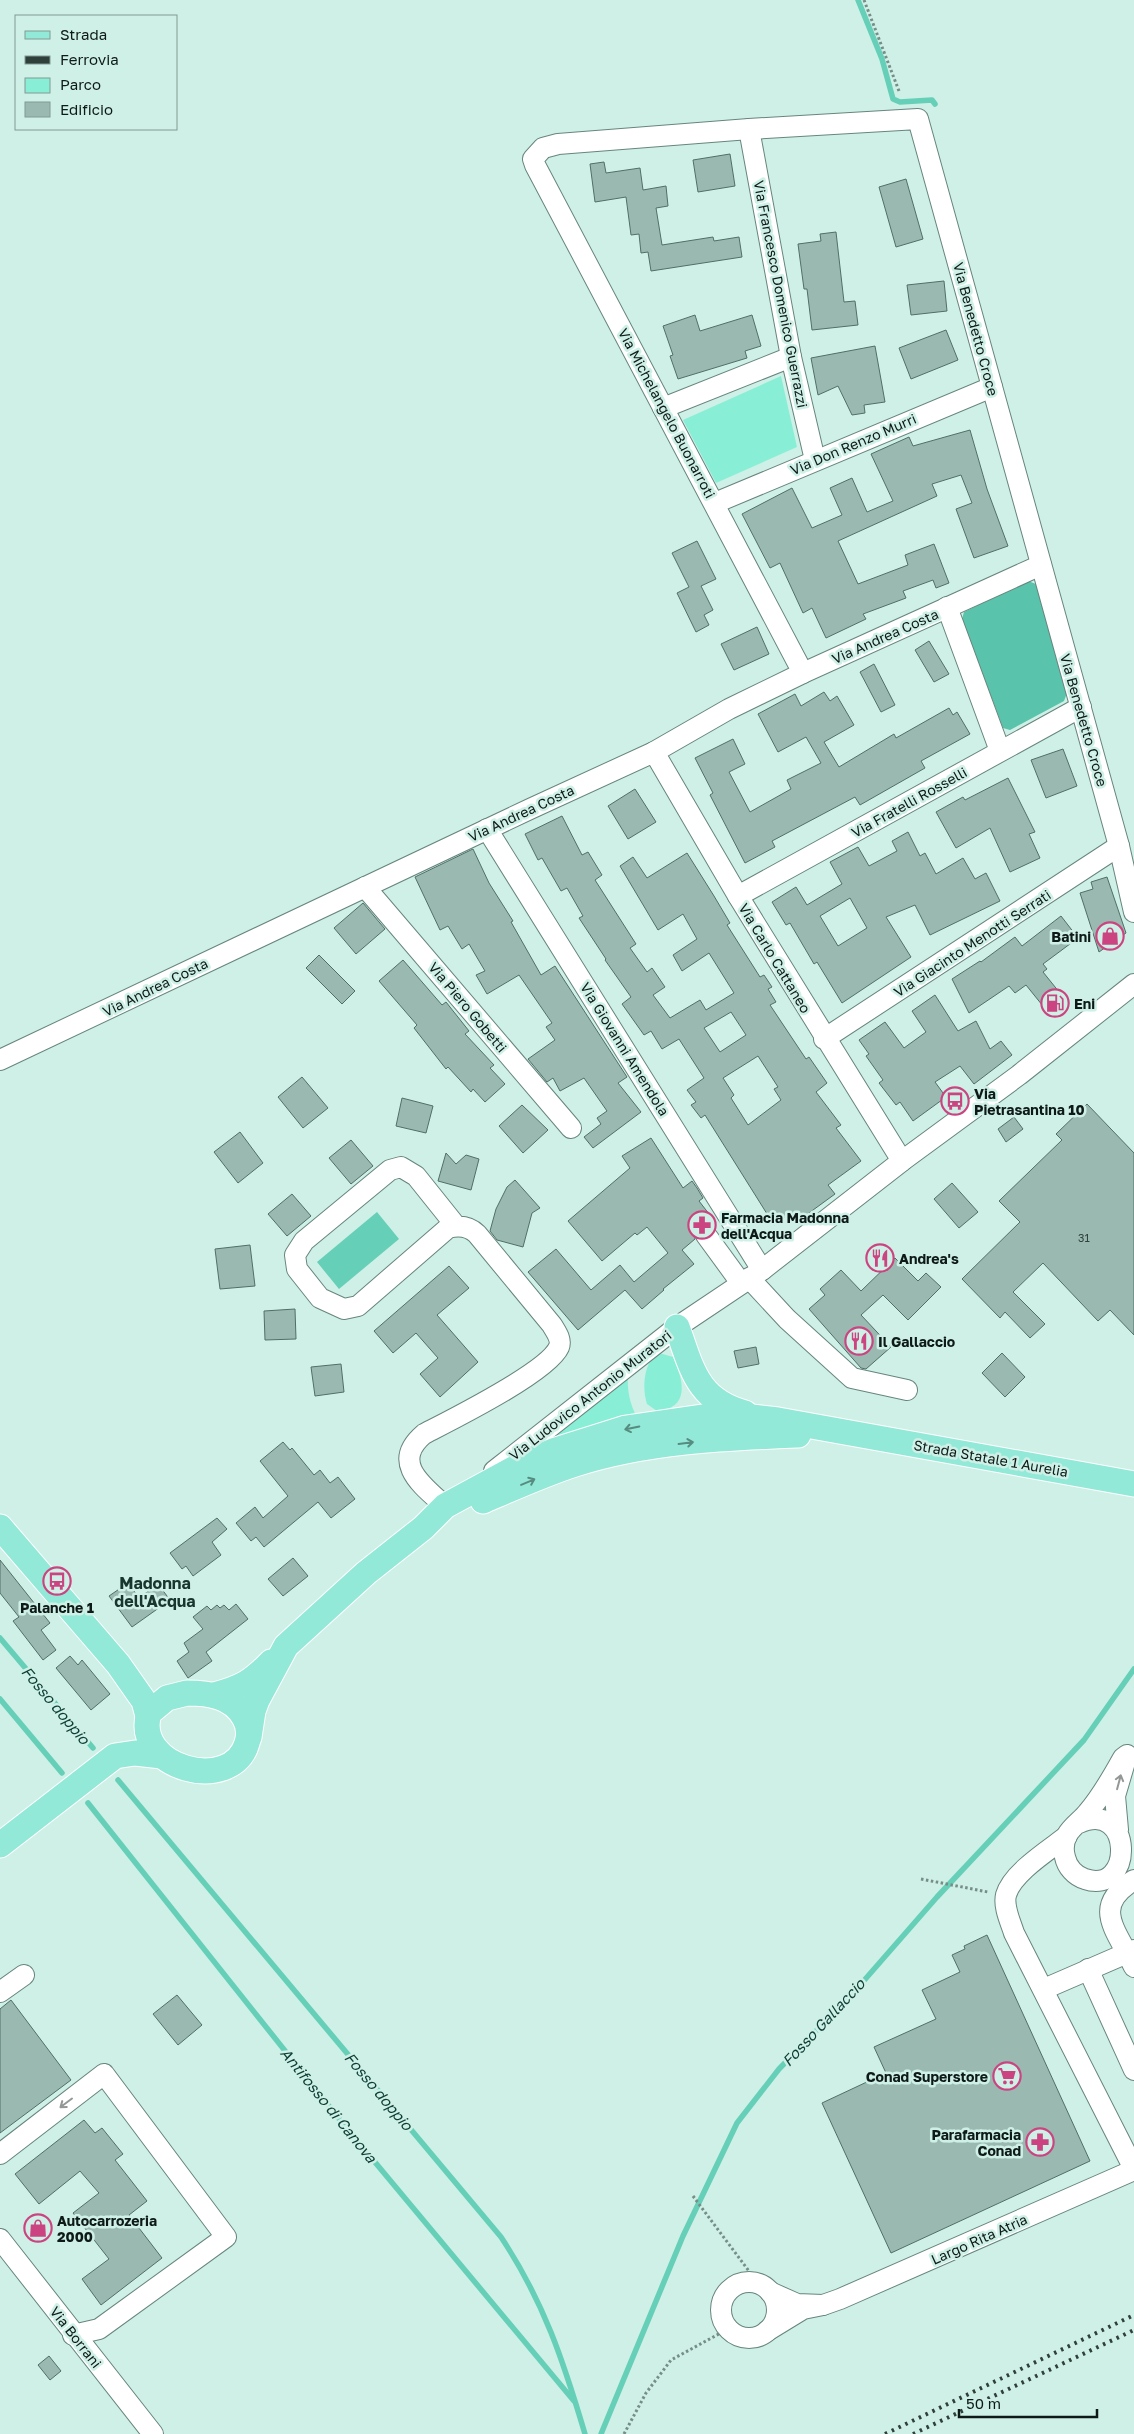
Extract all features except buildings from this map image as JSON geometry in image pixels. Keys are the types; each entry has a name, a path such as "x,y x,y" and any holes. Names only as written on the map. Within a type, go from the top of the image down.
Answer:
{"main road":[{"path":"677,1327 691,1369 708,1394 731,1408 767,1419"},
{"name":"Strada Statale 1 Aurelia","path":"249,1737 253,1711 257,1700 286,1646 376,1565 450,1504 528,1461 552,1451 626,1428 702,1416 743,1416 1134,1484"},
{"name":"Strada Statale 1 Aurelia","path":"376,1565 484,1501 576,1464 647,1448 734,1437 848,1434"},
{"path":"0,1527 130,1679 144,1701 147,1735 155,1749 162,1756 175,1764 196,1770 220,1768 232,1764 243,1754 249,1737 249,1728 241,1712 234,1705 214,1695"},
{"path":"0,1845 127,1746 147,1720 156,1704 174,1696 187,1693 214,1695 239,1688 250,1682 286,1646"},
{"path":"130,1679 147,1690 174,1696"},
{"path":"115,1756 135,1753 162,1756"}],"street":[{"name":"Via Benedetto Croce","path":"536,154 546,147 558,144 748,128 918,119 1119,846 1134,912"},
{"name":"Via Francesco Domenico Guerrazzi","path":"748,128 791,357 815,460"},
{"name":"Via Michelangelo Buonarroti","path":"536,154 533,159 535,165 804,673"},
{"path":"663,408 791,357"},
{"name":"Via Don Renzo Murri","path":"715,504 992,386"},
{"name":"Via Andrea Costa","path":"0,1060 654,752 729,709 804,673 1041,565"},
{"path":"947,607 1000,751"},
{"name":"Via Fratelli Rosselli","path":"738,896 1081,707"},
{"name":"Via Carlo Cattaneo","path":"654,752 824,1039 902,1161"},
{"name":"Via Giovanni Amendola","path":"487,829 745,1281"},
{"name":"Via Giacinto Menotti Serrati","path":"824,1039 1119,846"},
{"name":"Via Piero Gobetti","path":"365,887 571,1128"},
{"name":"Via Ludovico Antonio Muratori","path":"450,1504 677,1327 745,1281 902,1161 1019,1075 1134,984"},
{"path":"450,1504 418,1481 411,1470 409,1459 416,1441 424,1434 532,1372 551,1358 559,1346 560,1340 552,1326 522,1286 472,1229 456,1226 448,1228 358,1306 344,1309 320,1298 297,1269 296,1255 304,1241 390,1170 401,1167 416,1176 456,1226"},
{"path":"706,1235 745,1281 852,1378 907,1390"},
{"path":"1006,1896 1018,1877 1073,1829 1089,1811 1124,1758 1131,1751"},
{"path":"1124,1837 1106,1821 1097,1819 1073,1829 1064,1853 1070,1869 1085,1879 1093,1880 1111,1876 1118,1870 1125,1852 1124,1837 1115,1796 1131,1751"},
{"path":"1044,1989 1088,1969 1132,1956 1109,1911 1112,1898 1134,1880"},
{"name":"Largo Rita Atria","path":"728,2329 746,2338 759,2336 803,2309 840,2299 1132,2159 1014,1933 1006,1908 1006,1896"},
{"path":"1088,1969 1134,2070"},
{"path":"0,1992 24,1975"},
{"path":"0,2154 104,2074 226,2237 99,2329 73,2335"},
{"name":"Via Borrani","path":"0,2239 73,2335 153,2434"},
{"path":"728,2329 721,2312 726,2294 740,2284 765,2288 776,2305 776,2313 771,2327 765,2332"},
{"name":"Largo Rita Atria","path":"765,2288 797,2304 823,2305"}],"path":[{"path":"864,0 899,91"},
{"path":"921,1879 1006,1896"},
{"path":"693,2196 765,2288"},
{"path":"624,2434 646,2393 671,2360 728,2329"}],"green space":[{"path":"781,376 797,447 716,483 683,420"},
{"path":"659,1353 673,1357 680,1375 682,1392 675,1405 668,1409 657,1411 647,1404 644,1383 650,1362"},
{"path":"628,1372 629,1396 638,1419 537,1448"}],"shaded area":[{"path":"1028,581 1036,584 1067,693 1064,701 1010,730 1003,728 962,619 964,612"},
{"path":"377,1212 399,1239 339,1289 317,1262"}],"waterway":[{"path":"858,0 882,59 893,99 900,102 932,100 935,104"},
{"name":"Fosso doppio","path":"0,1638 93,1748"},
{"name":"Fosso Gallaccio","path":"601,2434 683,2236 737,2123 779,2069 854,1992 937,1897 1084,1740 1134,1669"},
{"name":"Antifosso di Canova","path":"0,1699 62,1773"},
{"name":"Fosso doppio","path":"118,1780 501,2237 541,2308 569,2381 585,2434"},
{"name":"Antifosso di Canova","path":"88,1803 344,2125 574,2401"}],"railway":[{"path":"885,2434 1134,2315"},
{"path":"913,2434 1134,2330"}],"place":[{"name":"Batini","path":"1110,936"},
{"name":"Eni","path":"1055,1003"},
{"name":"Via Pietrasantina 10","path":"955,1101"},
{"name":"Farmacia Madonna dell'Acqua","path":"702,1225"},
{"name":"Andrea's","path":"880,1258"},
{"name":"Il Gallaccio","path":"859,1341"},
{"name":"Palanche 1","path":"57,1581"},
{"name":"Conad Superstore","path":"1007,2076"},
{"name":"Parafarmacia Conad","path":"1040,2142"},
{"name":"Autocarrozeria 2000","path":"38,2228"}],"district":[{"name":"Madonna dell'Acqua","path":"155,1592"}]}
